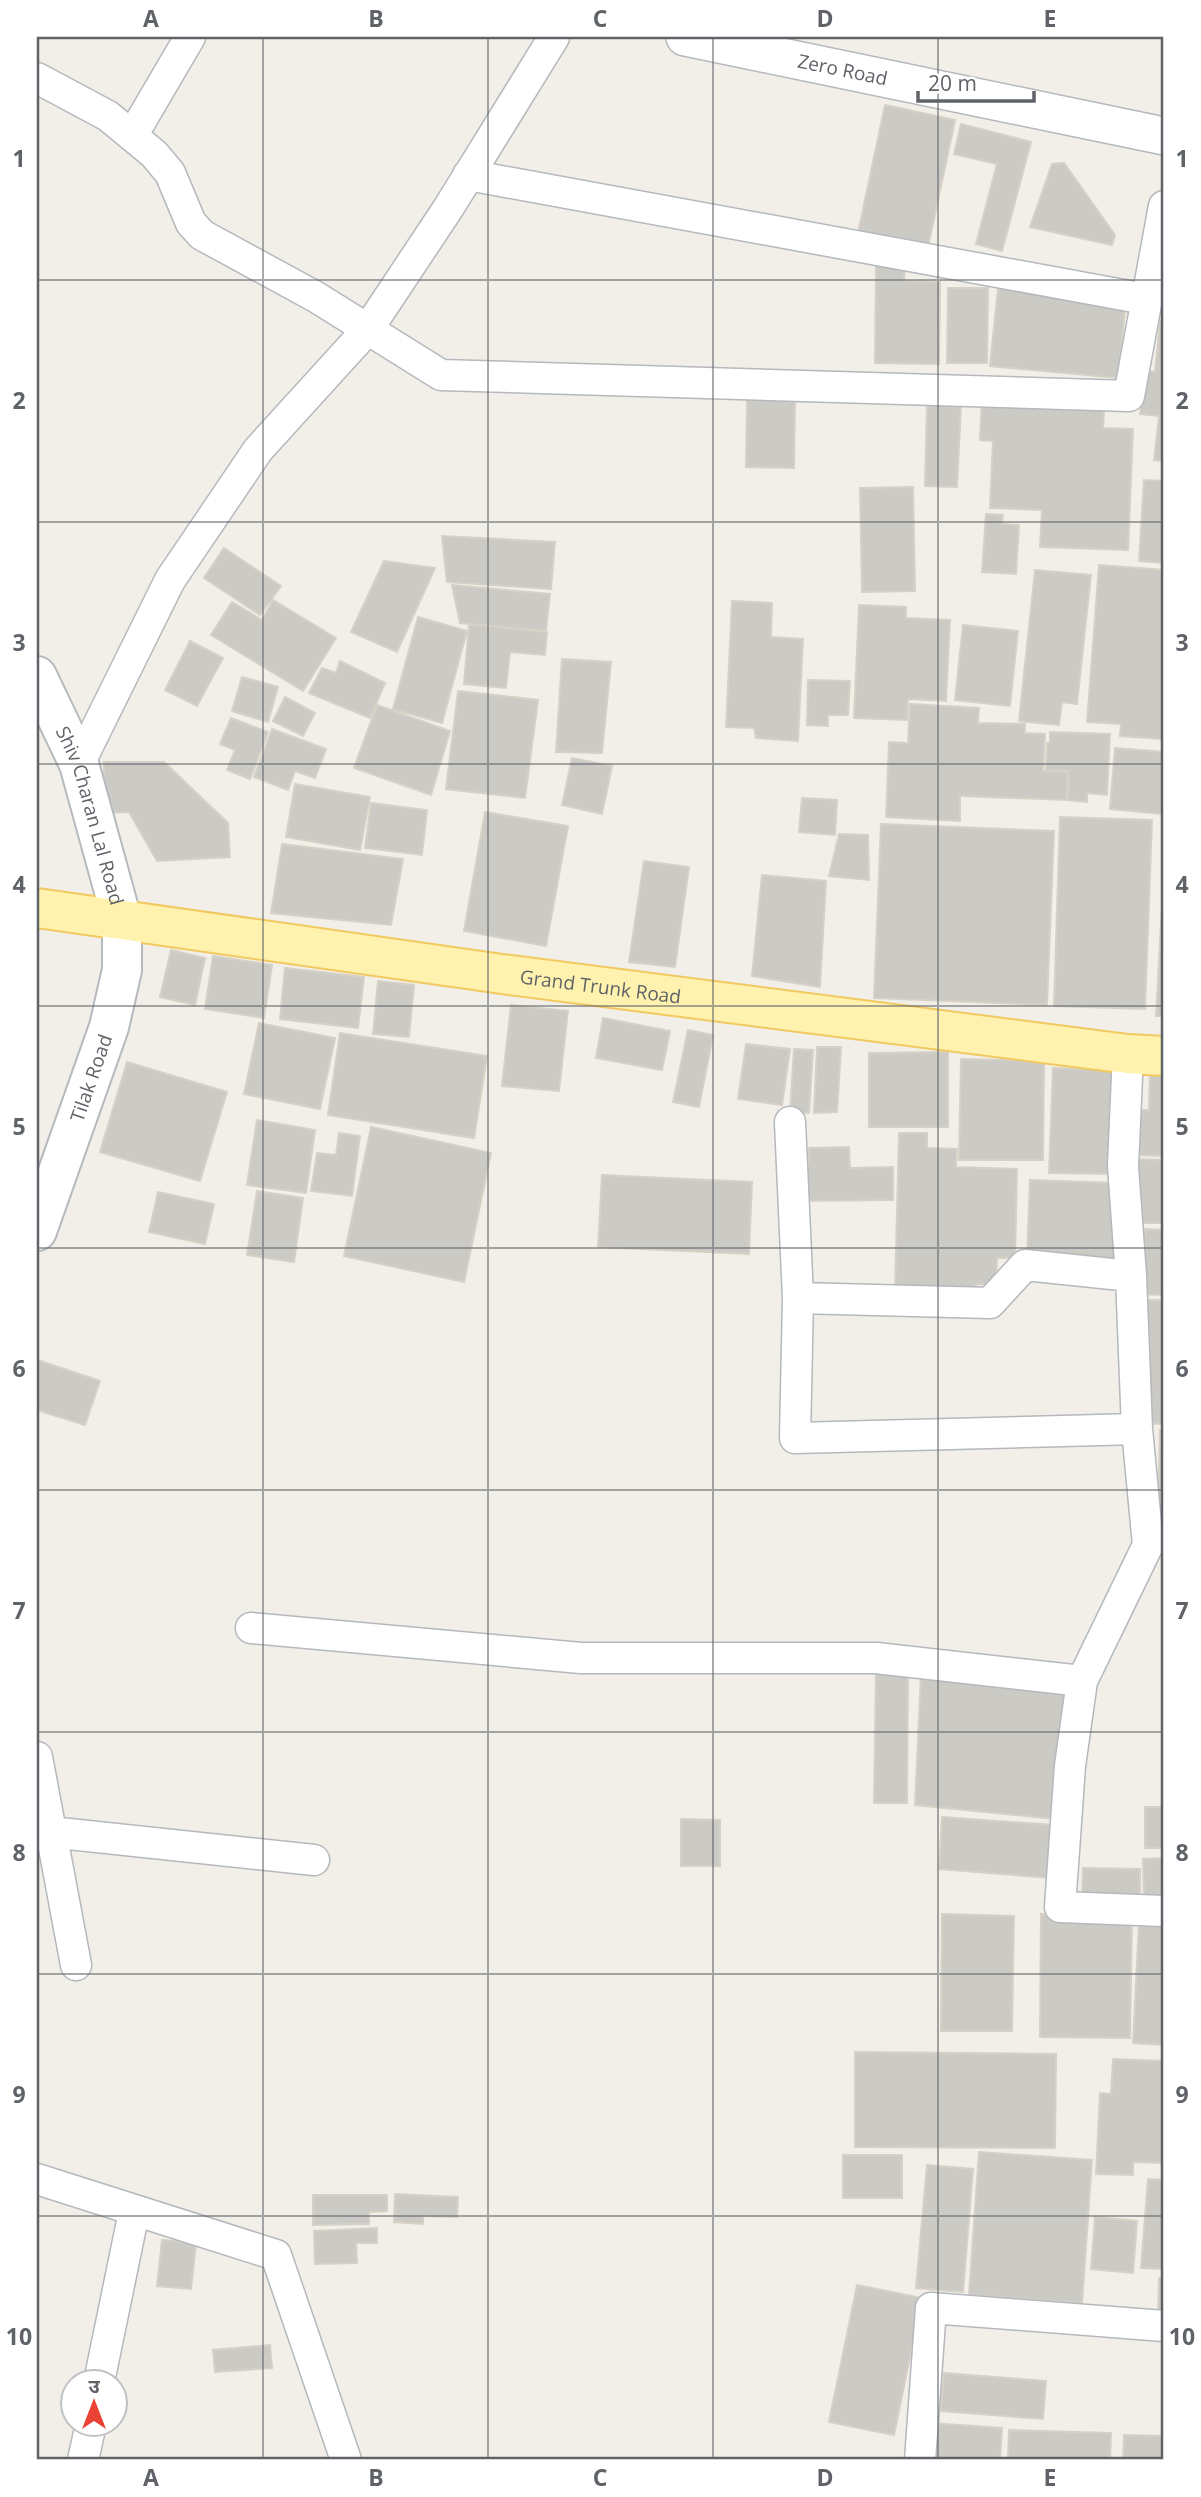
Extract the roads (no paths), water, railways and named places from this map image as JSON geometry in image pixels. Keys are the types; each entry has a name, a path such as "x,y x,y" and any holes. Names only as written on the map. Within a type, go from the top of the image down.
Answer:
{"main road":[{"name":"Shiv Charan Lal Road","path":"37,676 79,764 122,920"},
{"name":"Grand Trunk Road","path":"37,908 502,974 1146,1055"},
{"name":"Tilak Road","path":"37,1231 109,1027 122,970 122,920"}],"street":[{"path":"132,136 191,37"},
{"path":"79,764 170,580 258,450 368,329 554,37"},
{"name":"Zero Road","path":"685,37 1164,136"},
{"path":"37,78 108,116 154,154 170,173 191,223 202,235 316,297 441,375 1129,396 1164,206"},
{"path":"468,175 1145,299"},
{"path":"1146,1055 1123,1166 1131,1276 1137,1429 1156,1546 1082,1681 1070,1766 1059,1907 1164,1911"},
{"path":"790,1122 798,1298 795,1438 1137,1429"},
{"path":"798,1298 990,1303 1025,1265 1131,1276"},
{"path":"251,1628 581,1658 876,1658 1082,1681"},
{"path":"37,1756 50,1832 46,1863 76,1965"},
{"path":"50,1832 314,1860"},
{"path":"37,2179 276,2255 346,2460"},
{"path":"102,2368 134,2212"},
{"path":"920,2460 932,2308 1164,2326"},
{"path":"83,2460 88,2438"}]}
